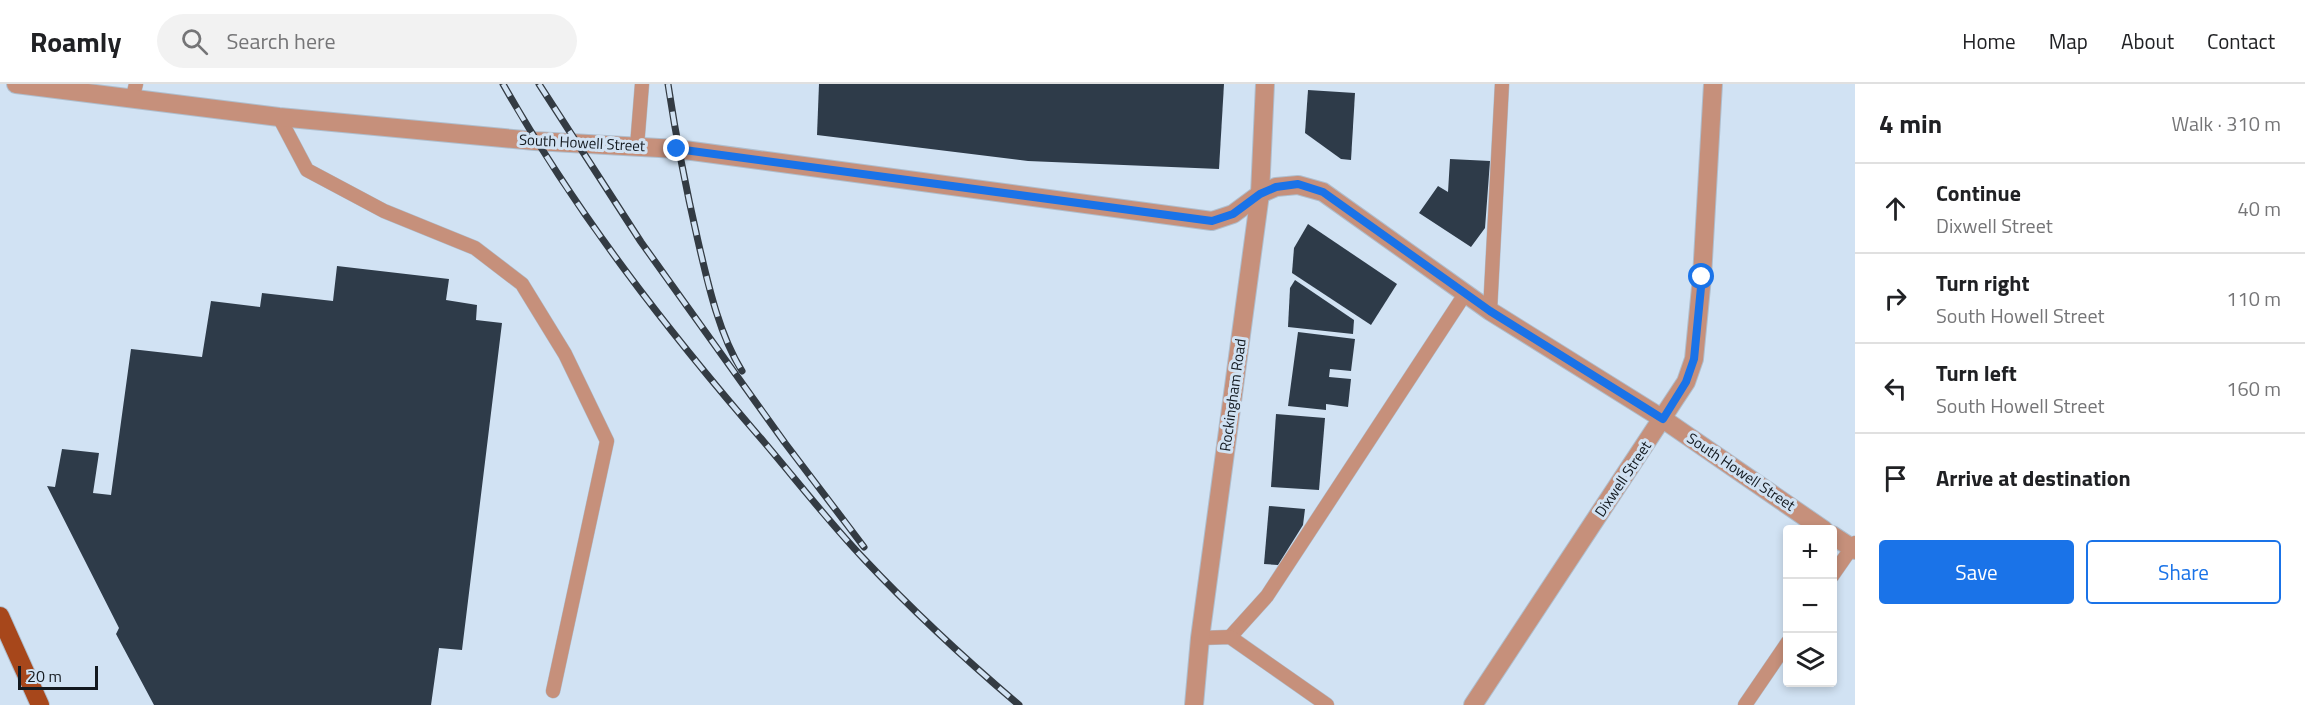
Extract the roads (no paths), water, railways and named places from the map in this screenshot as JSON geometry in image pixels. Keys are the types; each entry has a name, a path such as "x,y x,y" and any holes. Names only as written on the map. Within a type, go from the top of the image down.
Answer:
{"main road":[{"path":"0,616 40,705"}],"street":[{"name":"South Howell Street","path":"16,84 134,92 279,117 535,141 677,149 1212,221 1233,214 1260,194 1276,187 1298,184 1323,192 1490,311 1663,419 1817,525"},
{"name":"Rockingham Road","path":"1194,705 1200,638 1260,194 1265,84"},
{"name":"Dixwell Street","path":"1473,705 1686,382 1694,359 1702,277 1713,84"},
{"path":"1837,537 1854,547"}],"lane":[{"path":"636,146 642,84"},
{"path":"1490,311 1502,84"},
{"path":"279,117 306,170 384,211 475,248 522,284 565,354 598,422 607,441 553,691"},
{"path":"1230,638 1267,596 1465,294"},
{"path":"1837,570 1854,547"},
{"path":"1200,638 1230,638 1327,705"},
{"path":"1745,705 1783,649"}],"railway":[{"path":"503,84 561,179 624,269 728,400 864,559 940,634 1019,705"},
{"path":"539,84 641,242 785,443 864,547"},
{"path":"668,84 685,182 706,274 721,325 742,371"}]}
